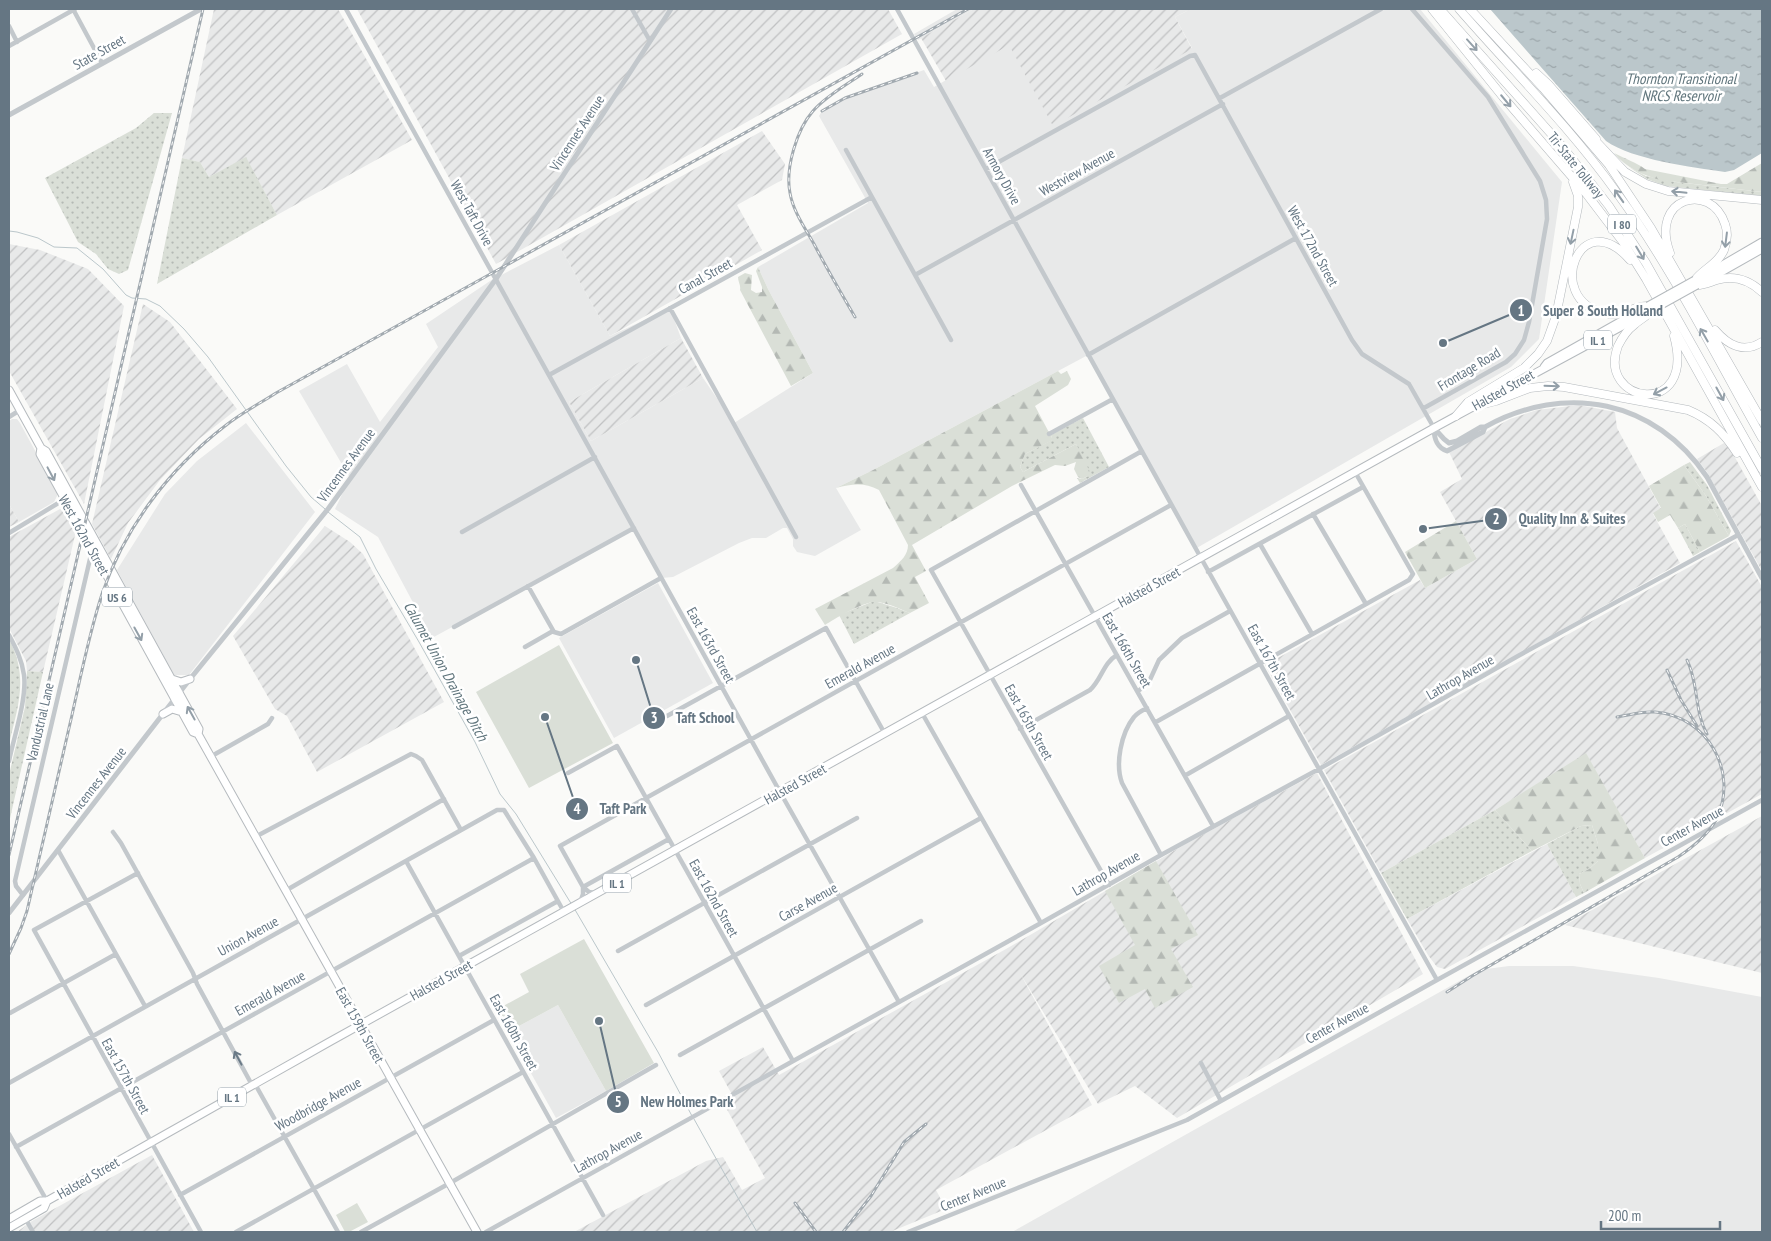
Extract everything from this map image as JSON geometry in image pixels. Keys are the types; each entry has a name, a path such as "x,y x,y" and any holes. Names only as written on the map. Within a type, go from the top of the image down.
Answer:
{"highway":[{"path":"1432,9 1503,97 1585,192 1623,242 1646,279 1762,487"},
{"name":"Tri-State Tollway","path":"1440,9 1562,146 1613,211 1653,274 1762,469"},
{"name":"Tri-State Tollway","path":"1459,9 1566,128 1617,193 1658,254 1762,438"},
{"path":"1470,9 1628,174 1642,183 1668,191 1762,200"},
{"path":"1508,49 1610,165 1651,228 1762,421"},
{"path":"1456,416 1468,402 1517,373 1528,364 1544,345 1552,330 1578,203 1575,186 1559,166 1558,160"},
{"path":"1679,276 1666,243 1666,221 1670,212 1678,204 1691,200 1704,201 1715,208 1723,219 1727,240 1720,257 1710,268 1699,274 1696,283 1704,285 1721,279 1734,278 1748,282 1762,292"},
{"path":"1646,279 1621,251 1606,243 1594,243 1582,249 1575,258 1572,270 1573,282 1578,295 1587,305 1596,310 1606,314 1618,314 1642,306 1650,308 1648,316 1628,331 1620,342 1616,354 1619,376 1626,387 1636,393 1646,395 1659,393 1669,385 1675,374 1678,363 1677,351 1666,316"},
{"path":"1694,302 1715,331 1730,344 1744,348 1755,346 1762,342"},
{"path":"1472,407 1496,401 1530,388 1552,386 1683,409 1704,418 1721,431 1762,493"}],"main road":[{"name":"Halsted Street","path":"1696,283 1762,242"},
{"name":"Halsted Street","path":"9,1228 40,1201 47,1201 1434,428 1544,367 1550,367 1650,308 1762,249"},
{"name":"West 162nd Street","path":"9,390 40,448 46,451 94,554 177,696"},
{"name":"West 162nd Street","path":"67,497 101,550 172,679 177,696"},
{"path":"94,554 101,550"},
{"path":"172,679 181,682 190,679"},
{"name":"US 6","path":"177,696 182,712 193,732 198,734"},
{"name":"US 6","path":"177,696 199,729 198,734 210,756"},
{"path":"163,714 172,709 182,712"},
{"name":"East 159th Street","path":"210,756 477,1232"},
{"name":"Halsted Street","path":"9,1219 23,1215"}],"street":[{"path":"9,46 74,9 102,63"},
{"name":"State Street","path":"9,115 201,9"},
{"name":"West Taft Drive","path":"346,9 578,428"},
{"path":"632,9 650,41"},
{"name":"Vincennes Avenue","path":"9,913 190,679 326,511 496,278 671,9"},
{"name":"Armory Drive","path":"897,9 1088,354"},
{"path":"1220,98 1381,9"},
{"name":"Frontage Road","path":"1412,9 1488,97 1503,118 1540,181 1546,200 1547,218 1529,322 1524,340 1506,362 1424,408"},
{"path":"9,26 17,42"},
{"name":"West 172nd Street","path":"986,170 1190,56 1195,55 1352,340 1362,354 1407,382 1414,390 1434,428"},
{"name":"Westview Avenue","path":"915,275 1223,104"},
{"path":"846,150 952,340"},
{"name":"Canal Street","path":"549,374 872,198"},
{"path":"1088,354 1296,238"},
{"path":"670,308 796,537"},
{"name":"East 167th Street","path":"1088,354 1200,558 1437,980"},
{"path":"1049,434 1112,399"},
{"path":"1434,428 1449,442 1456,441 1481,427 1529,408 1559,404 1600,404 1647,420 1683,446 1698,463 1762,578"},
{"path":"9,416 20,410"},
{"path":"1434,428 1436,442 1447,451 1484,432 1485,427"},
{"name":"East 163rd Street","path":"578,428 899,1002"},
{"path":"1035,510 1142,452"},
{"path":"462,532 594,457"},
{"path":"1156,722 1408,580 1413,574 1355,472"},
{"name":"East 166th Street","path":"1021,485 1213,826"},
{"path":"1208,572 1364,487"},
{"path":"9,533 67,497"},
{"name":"Emerald Avenue","path":"583,887 560,846 1171,505"},
{"name":"East 165th Street","path":"1035,510 931,570 1109,885"},
{"path":"1313,514 1366,604"},
{"path":"454,627 634,528"},
{"name":"Lathrop Avenue","path":"486,1232 1109,885 1161,854 1319,769 1518,656 1738,535"},
{"path":"1260,544 1312,634"},
{"name":"Vandustrial Lane","path":"23,895 16,886 15,881 90,559 94,554"},
{"path":"528,586 554,631 561,634 661,578"},
{"path":"1138,691 1148,684 1159,660 1182,638 1230,611"},
{"path":"667,716 826,628 885,734"},
{"path":"525,647 554,631"},
{"path":"9,635 18,652 23,668 24,688 9,760"},
{"path":"1020,728 1090,690 1097,684 1108,660 1117,655"},
{"path":"1147,708 1134,717 1123,738 1118,773 1161,854"},
{"path":"922,713 1041,923"},
{"path":"1186,775 1290,716"},
{"path":"210,756 268,724 272,718"},
{"name":"East 162nd Street","path":"568,773 617,746 793,1061"},
{"path":"255,837 406,755 416,756 422,760 461,830"},
{"path":"285,891 444,799"},
{"name":"Center Avenue","path":"908,1232 1187,1120 1762,800"},
{"name":"Union Avenue","path":"9,1082 497,810 504,810 534,858"},
{"path":"618,951 857,818"},
{"name":"Carse Avenue","path":"646,1005 981,818"},
{"path":"113,832 138,873 223,1032 338,1232"},
{"path":"583,887 669,839"},
{"path":"58,850 145,1006"},
{"path":"534,858 564,912"},
{"name":"Emerald Avenue","path":"16,1147 534,858"},
{"name":"East 160th Street","path":"406,861 603,1215"},
{"path":"86,901 138,873"},
{"path":"583,887 589,892 598,893"},
{"path":"580,903 583,887"},
{"name":"Halsted Street","path":"459,956 558,900"},
{"name":"East 157th Street","path":"86,901 34,930 201,1232"},
{"path":"680,1055 921,921"},
{"path":"10,1013 116,954"},
{"name":"Woodbridge Avenue","path":"180,1195 494,1020"},
{"path":"1201,1063 1221,1101"},
{"path":"361,1232 450,1184 656,1065"},
{"path":"236,1232 523,1072"},
{"path":"9,1134 47,1201"},
{"path":"23,1215 33,1232"}],"shaded area":[{"path":"214,9 338,9 412,140 277,215 246,158 209,177 200,162 182,158"},
{"path":"357,9 888,9 902,34 496,264"},
{"path":"957,9 974,9 918,40 914,34"},
{"path":"974,9 1191,9 1175,17 1192,49 1053,126 1009,45 946,81 921,38"},
{"path":"1191,9 1420,9 1562,182 1539,339 1511,367 1195,549 1088,355 836,488 861,530 815,556 797,552 787,528 783,528 766,538 752,538 739,543 673,577 661,578 634,528 432,638 378,537 335,509 350,478 299,391 347,364 380,422 438,347 426,324 490,281 559,245 610,336 670,308 681,338 569,402 591,441 703,378 734,423 813,373 758,267 868,203 819,116 822,111 845,98 924,70 934,87 1009,44 1192,48 1175,17"},
{"path":"762,131 785,164 782,180 737,205 762,250 610,336 559,245"},
{"path":"9,244 40,250 88,269 124,306 84,504 9,371"},
{"path":"143,304 170,322 237,409 199,439 160,480 128,523 111,559 92,524"},
{"path":"681,338 703,378 591,441 569,402"},
{"path":"1579,405 1615,412 1617,428 1661,509 1653,514 1680,563 1321,765 1265,665 1420,580 1425,588 1477,559 1440,492 1462,479 1449,452 1510,419 1537,410"},
{"path":"17,419 20,423 57,491 54,502 19,522 9,504 9,421"},
{"path":"246,423 315,512 189,675 174,675 117,570 165,494 197,461"},
{"path":"1724,443 1732,452 1762,506 1762,571 1707,472 1697,459"},
{"path":"9,504 19,522 9,527"},
{"path":"60,509 67,513 76,531 43,672 27,671 26,661 9,628 9,537"},
{"path":"325,526 350,542 363,554 444,702 317,772 287,716 275,709 233,636"},
{"path":"1736,541 1762,587 1762,794 1645,858 1586,754 1495,810 1381,873 1324,770"},
{"path":"658,583 713,683 614,738 559,638"},
{"path":"1317,773 1423,974 1177,1118 1135,1086 1098,1104 1020,973 1092,1105 936,1190 946,1209 890,1232 574,1232 706,1161 723,1157 742,1190 765,1178 725,1106 735,1100 719,1071 763,1047 779,1075 1006,949 1184,845"},
{"path":"1762,816 1762,973 1565,925"},
{"path":"1547,844 1576,897 1445,969 1437,967 1407,919"},
{"path":"1509,966 1573,966 1659,978 1762,997 1762,1232 1012,1232 1479,970"},
{"path":"558,1005 606,1091 556,1118 508,1032"},
{"path":"152,1155 194,1232 17,1232 32,1221"}],"green space":[{"path":"154,113 172,113 128,270 119,274 108,269 96,254 78,242 45,178 136,128"},
{"path":"1614,153 1645,169 1721,184 1727,184 1762,163 1762,192 1660,180 1635,170"},
{"path":"246,157 277,215 157,284 182,158 200,162 209,177"},
{"path":"1629,167 1646,176 1676,182 1762,192 1762,196 1666,186 1647,179"},
{"path":"758,267 813,373 791,386 740,290 738,277 745,273 752,275 751,290 756,293 762,292 756,271"},
{"path":"1058,371 1061,374 1067,371 1071,379 1068,385 1035,406 1053,440 1025,454 1020,467 1023,472 1076,444 1090,472 1088,476 1082,479 1078,477 1074,469 1076,462 1065,466 1055,465 1012,486 912,545 926,571 915,577 929,603 910,613 884,603 870,602 825,625 815,609 893,568 908,549 908,545 879,490 858,484 836,488"},
{"path":"1083,418 1109,467 1080,483 1077,478 1082,479 1088,476 1076,444 1023,472 1020,467 1025,454 1052,440 1051,435"},
{"path":"1690,462 1707,485 1731,531 1729,536 1706,496 1684,465"},
{"path":"1684,465 1706,496 1729,536 1700,552 1685,524 1678,528 1670,515 1658,522 1653,513 1661,508 1649,486"},
{"path":"1456,521 1477,559 1425,588 1405,552"},
{"path":"1685,524 1700,552 1693,556 1678,528"},
{"path":"874,601 910,613 854,644 839,615"},
{"path":"9,639 19,666 20,691 9,744"},
{"path":"559,645 613,743 529,788 476,692"},
{"path":"27,671 43,672 9,823 9,775 25,707"},
{"path":"1586,753 1645,858 1584,893 1580,884 1579,874 1589,869 1598,861 1598,844 1592,825 1581,826 1532,851 1495,810"},
{"path":"1495,810 1532,851 1407,919 1381,873"},
{"path":"1592,825 1598,844 1598,861 1589,869 1579,874 1580,884 1584,893 1576,897 1547,844 1581,826"},
{"path":"1156,861 1198,935 1171,949 1193,987 1155,1008 1145,989 1119,1003 1099,966 1135,945 1105,891"},
{"path":"584,939 654,1063 606,1091 558,1005 508,1032 496,1010 529,992 520,974"},
{"path":"357,1203 368,1222 349,1232 345,1232 336,1215"}],"water":[{"name":"Thornton Transitional NRCS Reservoir","path":"1490,9 1762,9 1762,153 1734,170 1725,172 1663,162 1618,148 1606,141"}],"waterway":[{"name":"Calumet Union Drainage Ditch","path":"9,231 38,238 54,247 77,248 103,269 126,295 132,298 146,299 160,306 184,329 208,357 286,466 311,497 325,509"},
{"name":"Calumet Union Drainage Ditch","path":"328,512 360,537 376,569 475,742 500,794 516,814 572,905"},
{"name":"Calumet Union Drainage Ditch","path":"574,908 658,1052 692,1116"},
{"name":"Calumet Union Drainage Ditch","path":"694,1119 757,1232"}],"railway":[{"path":"9,855 203,9"},
{"path":"9,954 27,911 93,624 102,594 123,546 136,523 151,501 185,461 231,421 276,393 968,9"},
{"path":"822,111 845,98 917,73"},
{"path":"855,317 797,213 790,193 789,172 797,138 807,119 824,100 862,74"},
{"path":"1687,660 1691,669 1700,716 1707,734"},
{"path":"1667,670 1681,700 1697,726"},
{"path":"1447,992 1678,857 1699,841 1716,820 1722,802 1724,783 1721,766 1714,750 1703,735 1690,724 1674,716 1655,712 1617,717"},
{"path":"843,1232 871,1196 904,1142 926,1124"},
{"path":"795,1203 816,1232"}],"place":[{"name":"Super 8 South Holland","path":"1443,343"},
{"name":"Quality Inn & Suites","path":"1423,529"},
{"name":"Taft School","path":"636,660"},
{"name":"Taft Park","path":"545,717"},
{"name":"New Holmes Park","path":"599,1021"}]}
